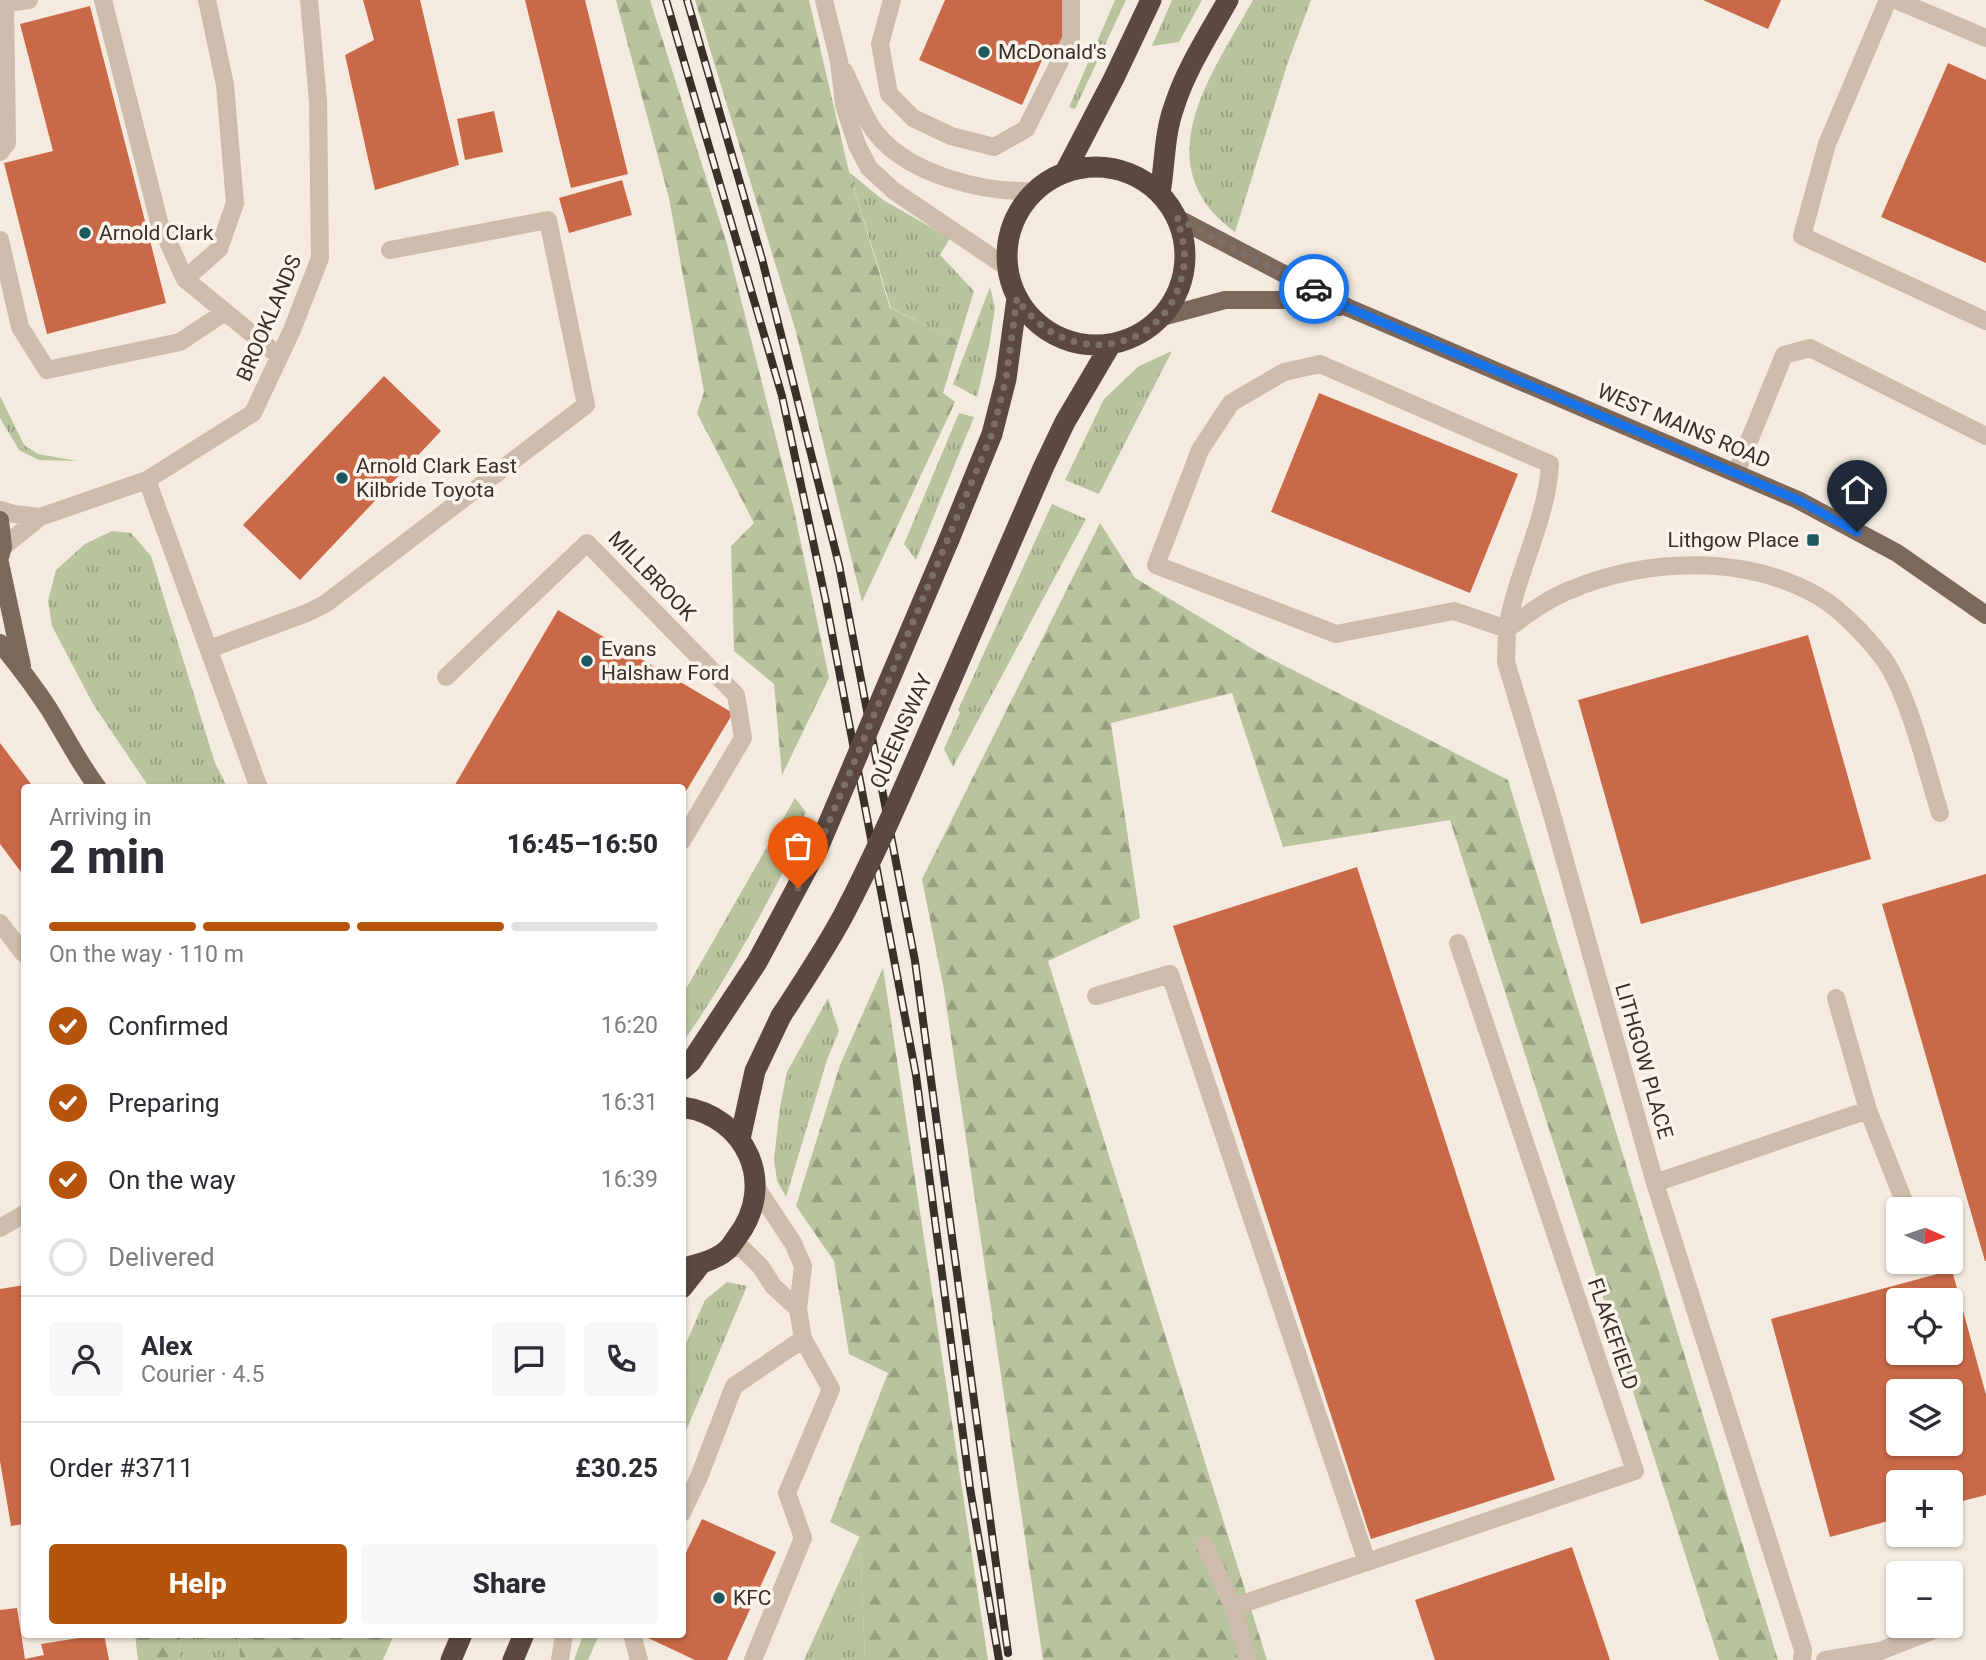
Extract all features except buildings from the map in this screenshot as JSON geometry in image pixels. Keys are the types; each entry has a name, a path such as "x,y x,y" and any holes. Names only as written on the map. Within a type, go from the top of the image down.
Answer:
{"highway":[{"path":"1065,172 1152,0"},
{"path":"1160,193 1173,108 1186,77 1228,0"},
{"path":"1090,167 1115,169 1139,178 1160,193 1177,218 1184,243 1184,269 1177,295 1162,317 1130,339 1111,344 1088,345 1065,340 1037,323 1017,298 1008,268 1007,251 1015,218 1034,191 1065,172 1090,167"},
{"name":"QUEENSWAY","path":"686,1066 757,962 818,848 992,434 1006,379 1017,298"},
{"name":"QUEENSWAY","path":"740,1139 755,1071 780,1016 812,970 863,877 1049,455 1065,422 1111,344"},
{"path":"686,1108 700,1110 722,1121 740,1139 752,1161 756,1187 749,1222 727,1250 691,1266"},
{"path":"451,1660 460,1638"},
{"path":"513,1660 522,1638"}],"main road":[{"name":"WEST MAINS ROAD","path":"1177,218 1349,308 1798,500 1897,553 1986,615"},
{"name":"WEST MAINS ROAD","path":"1162,317 1225,300 1288,300 1349,308"},
{"path":"0,520 1,556 23,671"},
{"path":"0,643 23,671 95,784"}],"street":[{"path":"0,152 7,144 5,2 29,0"},
{"path":"103,0 159,222 185,279 279,356"},
{"path":"185,279 219,249 235,203 225,85 207,0"},
{"name":"BROOKLANDS","path":"0,510 40,517 148,480 253,413 320,258 318,101 309,0"},
{"path":"824,0 839,61 844,105 857,145 869,168 905,199 1008,268"},
{"path":"892,0 880,44 889,94 913,118 951,136 994,147 1026,129 1070,39 1071,0"},
{"path":"1888,0 1827,144 1802,236 1986,321"},
{"path":"1896,0 1986,38"},
{"path":"839,61 874,131 890,148 955,181 1006,192 1034,191"},
{"path":"209,649 325,604 586,405 548,220 390,250"},
{"path":"0,240 20,327 47,370 180,342 225,312"},
{"path":"1736,473 1784,355 1810,348 1986,436"},
{"name":"LITHGOW PLACE","path":"1507,629 1454,611 1336,634 1156,565 1200,450 1231,403 1284,372 1320,364 1550,464 1548,490 1511,601 1506,662 1551,811 1655,1183 1803,1650 1802,1660"},
{"path":"148,480 258,784"},
{"name":"BROOKLANDS","path":"1,556 40,517"},
{"name":"MILLBROOK","path":"446,677 587,543 736,695 743,738 686,834"},
{"path":"1507,629 1544,603 1570,590 1646,568 1688,564 1742,570 1777,578 1818,596 1852,622 1884,660 1902,694 1940,813"},
{"path":"0,923 21,950"},
{"name":"FLAKEFIELD","path":"1233,1607 1635,1471 1458,943"},
{"path":"1096,996 1170,974 1367,1562"},
{"path":"1836,998 1868,1110 1902,1197"},
{"path":"1655,1183 1868,1110"},
{"path":"753,1660 803,1538 787,1493 831,1389 803,1339 798,1309 803,1266 793,1243 756,1187"},
{"path":"0,1228 21,1216"},
{"path":"727,1250 740,1246 761,1267 773,1286 798,1309"},
{"path":"686,1503 734,1386 803,1339"},
{"path":"1205,1545 1233,1607 1248,1660"},
{"path":"560,1660 563,1638"},
{"path":"633,1638 639,1660"},
{"path":"1825,1660 1880,1651 1913,1638"}],"green space":[{"path":"616,0 650,0 727,244 794,510 829,678 782,775 774,684 734,651 731,546 754,523 697,413 704,392 669,198"},
{"path":"695,0 809,0 849,172 890,308 959,340 943,393 955,402 862,602 796,332"},
{"path":"1115,0 1126,0 1075,109 1069,107"},
{"path":"1172,0 1202,0 1179,42 1152,46"},
{"path":"1253,0 1311,0 1288,62 1235,232 1208,206 1193,178 1189,149 1194,119 1205,88"},
{"path":"849,172 883,200 950,238 940,255 974,291 959,340 891,308"},
{"path":"990,287 995,308 977,397 953,384"},
{"path":"1172,351 1099,494 1065,480 1104,399 1139,366"},
{"path":"0,396 24,445 38,454 77,461 39,460 19,450 0,418"},
{"path":"959,413 974,417 916,560 904,544"},
{"path":"1052,504 1086,519 953,767 944,749 960,713 958,710"},
{"path":"1100,523 1135,578 1258,652 1508,780 1778,1660 1719,1660 1450,820 1283,847 1232,693 1111,723 1140,918 1048,961 1267,1660 1043,1660 944,990 922,879"},
{"path":"112,531 131,533 151,556 215,763 226,784 147,784 93,704 52,626 48,601 56,570 85,544"},
{"path":"795,798 806,812 796,832 802,835 761,915 686,1038 686,989"},
{"path":"883,968 988,1660 865,1660 860,1537 830,1522 888,1373 849,1354 834,1261 796,1206 840,1065"},
{"path":"828,998 839,1031 827,1060 786,1197 777,1181 774,1159 787,1072"},
{"path":"727,1282 747,1286 686,1431 686,1343 705,1300"},
{"path":"860,1536 865,1660 804,1660"},
{"path":"135,1638 181,1638 179,1660 138,1660"},
{"path":"181,1638 240,1638 239,1660 179,1660"},
{"path":"240,1638 393,1638 383,1660 239,1660"},
{"path":"582,1638 598,1638 588,1660 574,1660"}],"railway":[{"path":"666,0 782,396 826,602 916,1075 970,1488 999,1660"},
{"path":"687,0 762,259 839,565 915,961 1008,1653"}],"way so far":[{"path":"798,888 818,848 992,434 1006,379 1017,298 1037,323 1065,340 1096,345 1130,339 1162,317 1177,295 1184,269 1184,243 1177,218 1314,289"}],"place":[{"name":"McDonald's","path":"984,52"},
{"name":"Arnold Clark","path":"85,233"},
{"name":"Arnold Clark East Kilbride Toyota","path":"342,478"},
{"name":"Lithgow Place","path":"1813,540"},
{"name":"Evans Halshaw Ford","path":"587,661"},
{"name":"KFC","path":"719,1598"}],"route":[{"path":"1314,289 1349,308 1798,500 1857,532"}]}
